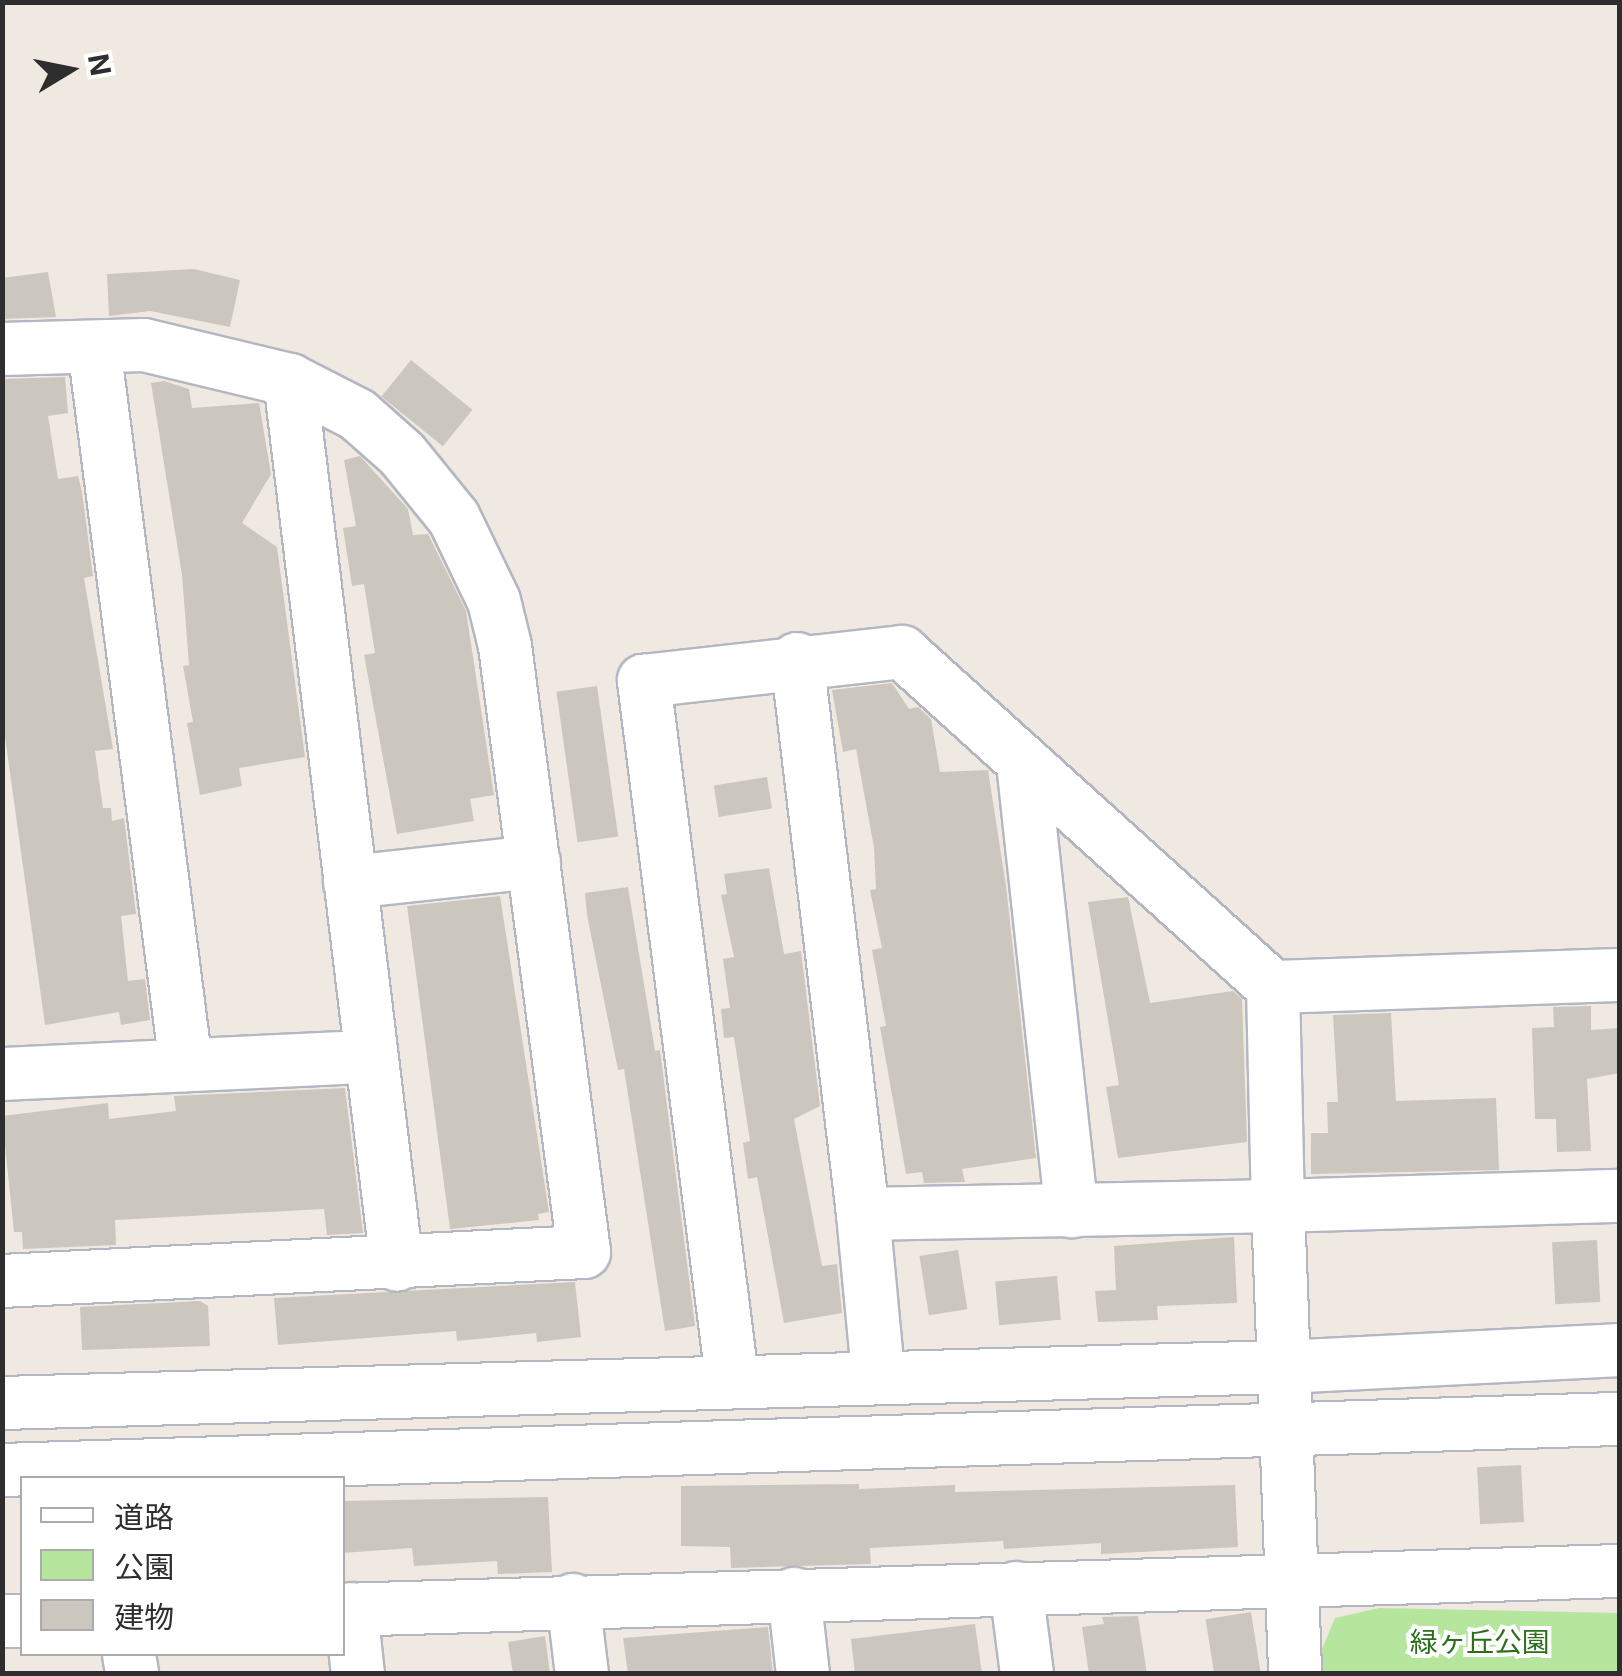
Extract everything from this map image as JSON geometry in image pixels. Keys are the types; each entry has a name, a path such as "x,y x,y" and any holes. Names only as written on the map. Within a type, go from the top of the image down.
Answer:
{"street":[{"path":"2,349 94,346 172,350 290,380 358,415 402,454 454,518 478,560 505,646 584,1252 397,1265 2,1281"},
{"path":"94,346 186,1066"},
{"path":"290,380 397,1265"},
{"path":"732,1378 644,681 797,660 902,652 1272,987 1620,976"},
{"path":"797,660 863,1214 878,1374"},
{"path":"1023,763 1072,1210"},
{"path":"350,882 534,862"},
{"path":"1272,987 1295,1674"},
{"path":"2,1074 369,1057"},
{"path":"863,1214 1620,1196"},
{"path":"2,1402 732,1378 1285,1366 1620,1350"},
{"path":"2,1470 1620,1419"},
{"path":"358,1674 347,1609 1620,1571"},
{"path":"1016,1588 1027,1674"},
{"path":"794,1594 804,1674"},
{"path":"573,1600 582,1674"}],"green space":[{"name":"緑ヶ丘公園","path":"1379,1608 1619,1613 1619,1673 1321,1673 1319,1656 1335,1618"}],"building":[{"path":"194,269 240,280 230,327 150,311 109,316 107,274"},
{"path":"48,272 56,317 2,319 2,278"},
{"path":"411,360 472,410 443,446 381,397"},
{"path":"65,377 68,413 48,416 58,479 78,476 82,492 93,576 84,578 113,749 95,751 103,808 111,808 112,821 124,818 136,914 121,916 128,981 145,979 150,1020 121,1025 119,1012 45,1025 2,715 2,379"},
{"path":"164,381 189,389 192,408 259,403 271,474 242,523 277,547 305,757 239,768 242,786 200,795 187,723 193,722 183,666 189,665 182,575 151,383"},
{"path":"360,456 408,509 413,535 428,534 466,611 494,795 470,799 474,821 397,834 364,655 375,653 364,584 352,586 343,528 356,526 344,460"},
{"path":"892,683 909,709 918,707 931,719 940,772 988,770 1006,886 1036,1158 962,1169 965,1182 924,1183 922,1172 906,1174 880,1027 886,1026 872,950 882,948 870,890 876,889 874,848 856,749 843,752 832,690"},
{"path":"597,686 618,837 578,842 556,692"},
{"path":"767,777 772,809 719,817 714,785"},
{"path":"769,868 784,954 801,951 820,1106 794,1119 822,1266 837,1264 842,1313 784,1323 757,1177 748,1179 743,1143 750,1141 734,1037 724,1038 721,1009 730,1008 723,959 734,957 721,895 727,894 724,874"},
{"path":"628,887 655,1051 660,1050 695,1326 665,1331 624,1069 618,1070 585,893"},
{"path":"500,896 549,1212 538,1214 539,1220 450,1229 407,906"},
{"path":"1128,897 1150,1003 1233,991 1242,999 1247,1142 1118,1158 1106,1087 1119,1085 1088,902"},
{"path":"1591,1006 1591,1030 1620,1028 1620,1073 1587,1079 1591,1151 1557,1152 1556,1119 1535,1119 1532,1028 1554,1027 1553,1007"},
{"path":"1391,1013 1396,1101 1496,1098 1499,1170 1311,1174 1311,1133 1328,1133 1327,1102 1338,1102 1333,1015"},
{"path":"345,1088 363,1233 327,1235 324,1209 115,1220 116,1245 23,1249 22,1232 14,1232 2,1116 108,1103 109,1119 176,1111 174,1096"},
{"path":"1234,1237 1237,1303 1157,1306 1158,1320 1098,1322 1095,1291 1116,1290 1114,1246"},
{"path":"1597,1240 1600,1302 1555,1304 1552,1242"},
{"path":"958,1250 967,1309 929,1315 919,1256"},
{"path":"1057,1276 1061,1320 999,1325 995,1281"},
{"path":"575,1282 581,1337 537,1342 536,1333 457,1341 456,1331 278,1345 274,1298"},
{"path":"200,1301 208,1306 210,1346 82,1350 80,1307"},
{"path":"1521,1465 1524,1522 1480,1524 1477,1467"},
{"path":"859,1484 859,1489 955,1485 955,1492 1235,1485 1238,1547 1101,1554 1101,1543 1004,1549 1003,1541 870,1548 871,1564 731,1568 730,1547 681,1546 681,1486"},
{"path":"548,1497 552,1572 498,1574 497,1561 414,1566 412,1548 345,1553 345,1501"},
{"path":"1251,1612 1261,1674 1214,1674 1206,1619"},
{"path":"1138,1616 1147,1674 1089,1674 1082,1627 1104,1624 1102,1617"},
{"path":"975,1624 982,1674 855,1674 851,1639"},
{"path":"768,1627 773,1674 628,1674 623,1638"},
{"path":"545,1636 550,1674 513,1674 508,1642"}]}
